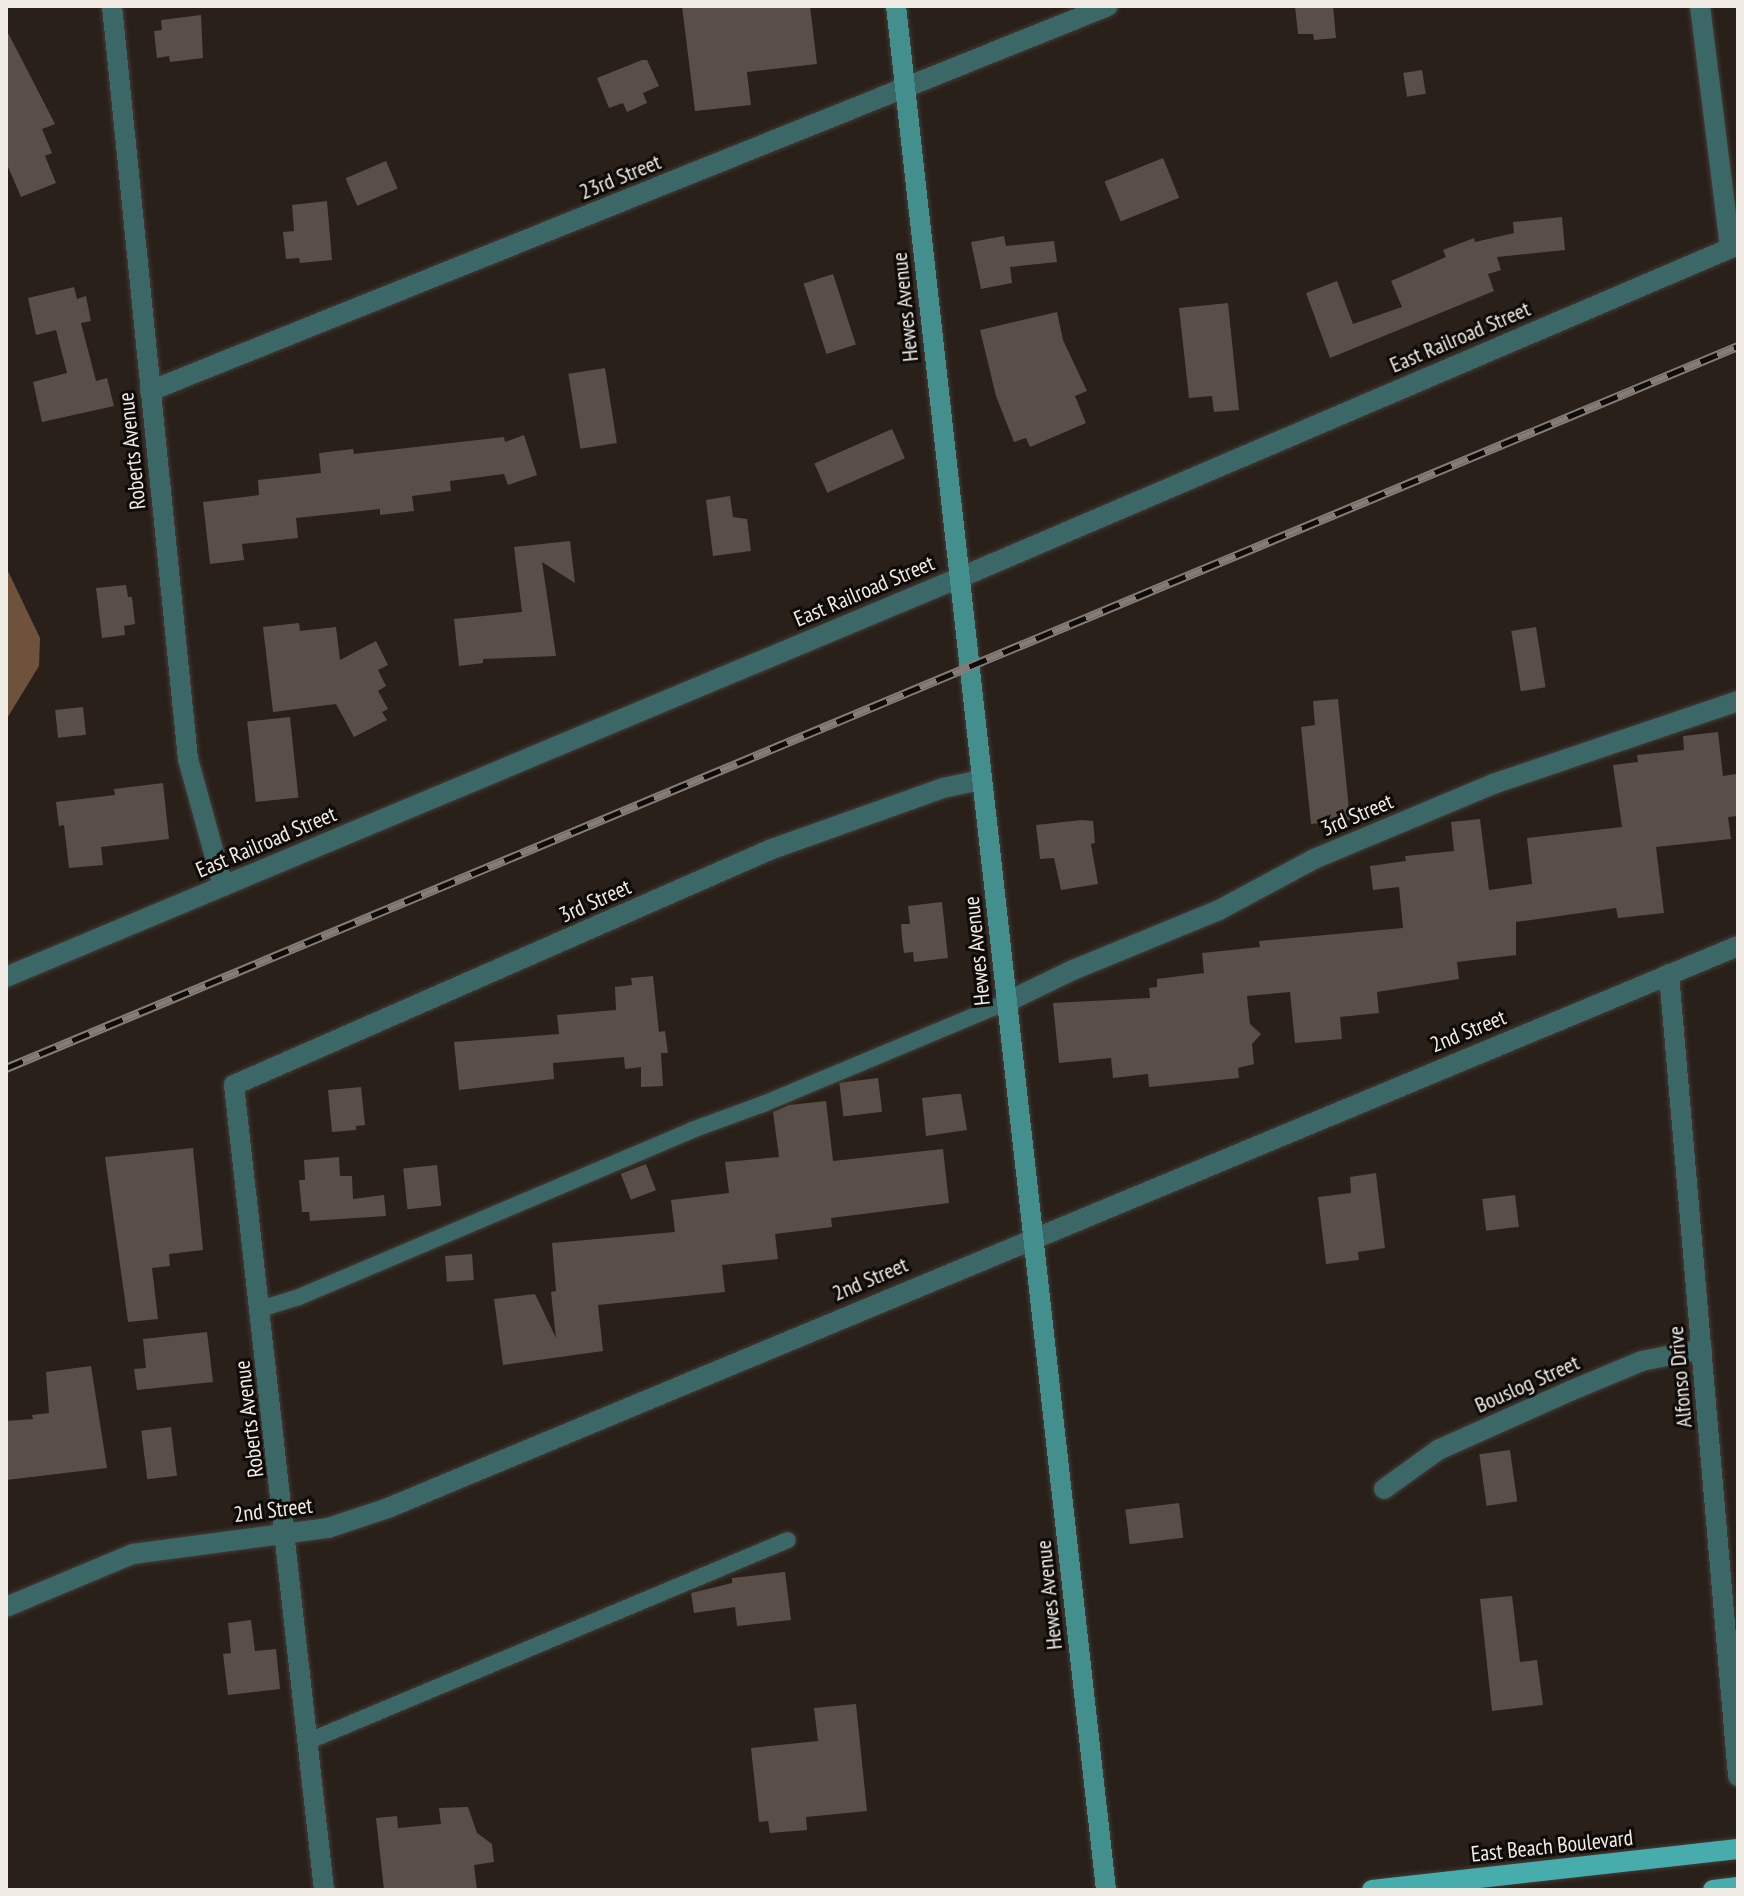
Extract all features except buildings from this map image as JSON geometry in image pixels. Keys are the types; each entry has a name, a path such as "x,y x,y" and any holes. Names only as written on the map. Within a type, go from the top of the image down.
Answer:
{"main road":[{"name":"Hewes Avenue","path":"896,6 1106,1890"},
{"name":"East Beach Boulevard","path":"1372,1890 1738,1849"},
{"path":"1713,1890 1738,1887"}],"street":[{"name":"Roberts Avenue","path":"112,6 188,759 223,886"},
{"name":"23rd Street","path":"150,391 1108,6"},
{"path":"1700,6 1734,246"},
{"name":"East Railroad Street","path":"6,977 959,578 1734,246"},
{"name":"3rd Street","path":"1007,1002 1073,970 1219,910 1314,859 1493,784 1738,701"},
{"name":"3rd Street","path":"234,1085 772,849 943,788 982,780"},
{"name":"2nd Street","path":"6,1607 133,1554 328,1528 388,1508 1738,946"},
{"name":"Alfonso Drive","path":"1669,974 1738,1776"},
{"name":"Roberts Avenue","path":"234,1085 324,1890"},
{"name":"Bouslog Street","path":"1384,1489 1438,1450 1570,1391 1642,1361 1702,1349"}],"lane":[{"path":"260,1309 299,1297 692,1130 763,1104 1007,1002"},
{"path":"309,1741 788,1540"}],"shaded area":[{"path":"6,567 40,638 39,666 6,720"}],"railway":[{"path":"6,1068 1738,346"}]}
